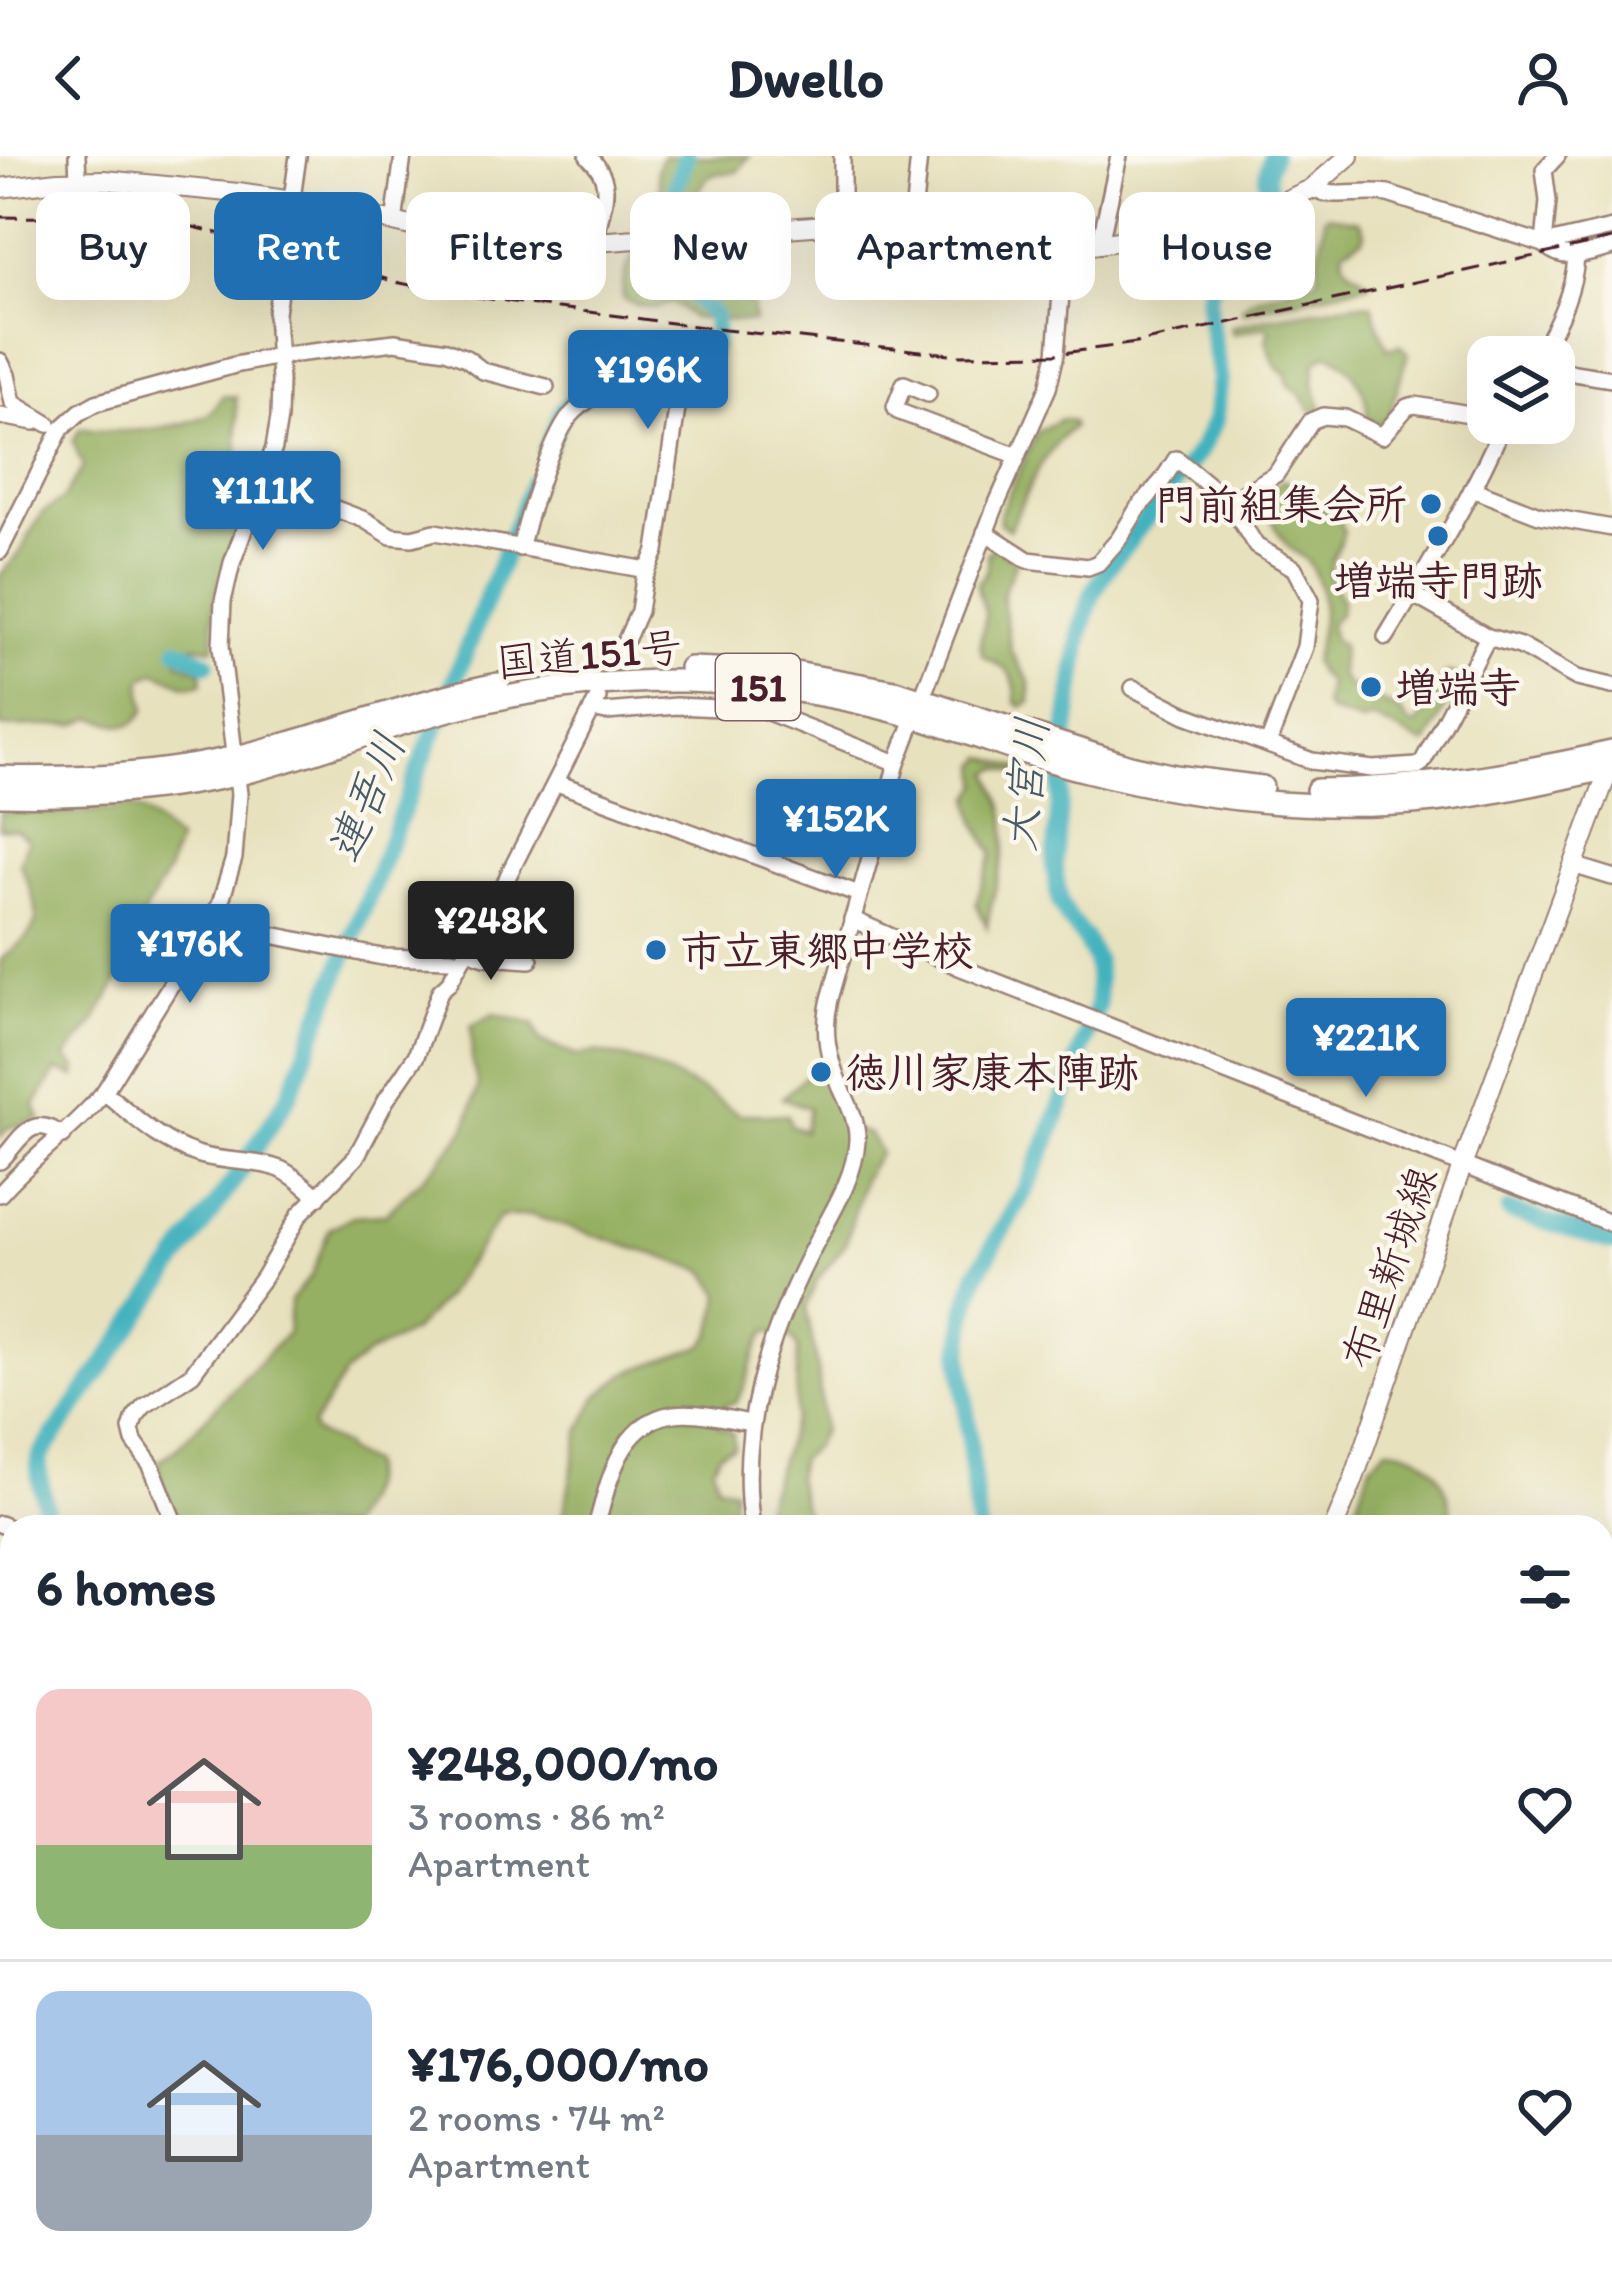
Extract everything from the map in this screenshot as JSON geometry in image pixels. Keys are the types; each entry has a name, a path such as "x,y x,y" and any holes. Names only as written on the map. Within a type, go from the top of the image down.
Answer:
{"highway":[{"name":"国道151号","path":"0,795 165,787 461,699 591,671 702,668 790,672 1207,796 1355,805 1433,800 1611,762"},
{"name":"国道151号","path":"0,777 106,776 236,766"}],"main road":[{"path":"1095,245 1275,206 1311,189 1349,156"},
{"path":"0,188 78,179 217,192"},
{"path":"382,220 406,226"},
{"path":"606,241 815,225"},
{"name":"布里新城線","path":"1339,1515 1611,762"}],"street":[{"path":"77,156 78,179"},
{"path":"292,192 298,156"},
{"path":"394,223 404,156"},
{"path":"588,156 601,168 605,192"},
{"path":"842,156 842,192"},
{"path":"915,192 919,156"},
{"path":"1101,245 1119,156"},
{"path":"1544,244 1548,201 1544,170 1557,156"},
{"path":"1311,189 1322,194 1388,194 1544,244 1556,255 1576,257 1612,247"},
{"path":"1544,244 1612,228"},
{"path":"1550,336 1576,257"},
{"path":"0,1194 104,1092 220,904 234,858 239,815 221,646 224,601 232,563 274,448 279,418 278,300"},
{"path":"751,1515 751,1423 768,1351 844,1186 857,1140 827,1048 825,1019 897,763 985,532 1048,388 1061,300"},
{"path":"0,551 54,426 97,403 279,356 395,342 446,350 483,371 546,387"},
{"path":"0,361 13,403 54,426"},
{"path":"1575,373 1612,379"},
{"path":"512,546 574,411 622,379 636,385 676,385 679,395 662,522 639,610 620,656"},
{"path":"919,418 930,395 904,384 897,411 1018,456"},
{"path":"1229,502 1276,474 1312,421 1323,416 1346,418 1382,436 1407,407 1467,414"},
{"path":"0,416 54,426"},
{"path":"1386,637 1494,444"},
{"path":"985,532 1028,560 1098,563 1178,460 1229,502 1256,546 1294,568 1311,600 1305,646 1268,744"},
{"path":"262,481 364,520 391,536 412,538 435,532 647,570"},
{"path":"1472,489 1539,515 1612,528"},
{"path":"1412,594 1488,637 1520,646 1589,683 1612,686"},
{"path":"1133,688 1186,715 1327,765 1417,766 1488,637"},
{"path":"171,1515 151,1465 134,1441 135,1417 192,1375 263,1278 291,1226 356,1157 416,1056 435,1000 490,921 595,703 606,712 676,706 763,710 897,763"},
{"path":"556,783 859,894"},
{"path":"1573,865 1612,877"},
{"path":"852,919 959,967 1612,1224"},
{"path":"211,920 346,951 530,960"},
{"path":"104,1092 166,1141 200,1156 278,1168 317,1196"},
{"path":"0,1161 29,1129 41,1126 63,1136"},
{"path":"600,1515 620,1454 635,1433 664,1416 690,1414 751,1423"}],"green space":[{"path":"662,156 749,156 737,172 713,175 699,192 656,192"},
{"path":"1324,218 1359,221 1363,239 1344,249 1344,257 1369,284 1315,296"},
{"path":"630,264 630,300 742,300 752,304 754,322 692,318 670,303 656,308 636,305 623,299"},
{"path":"1251,300 1297,300 1243,312"},
{"path":"1372,304 1388,348 1401,345 1408,353 1388,419 1377,424 1367,417 1357,379 1335,357 1326,354 1315,363 1319,412 1310,409 1288,384 1286,373 1276,367 1266,340 1267,326 1233,334 1231,327 1267,318"},
{"path":"222,396 236,397 238,456 250,471 251,489 217,589 214,648 185,645 173,651 179,662 202,672 203,683 187,686 156,672 142,679 146,709 129,724 93,718 77,725 0,727 0,575 20,553 41,514 63,499 83,467 73,441 80,428 125,431 175,425 210,413"},
{"path":"1061,419 1074,426 1043,462 1009,530 1000,523 1000,513 1037,432"},
{"path":"1285,480 1310,503 1339,518 1344,533 1329,578 1342,600 1339,614 1329,624 1334,640 1342,645 1340,674 1346,684 1400,711 1410,725 1417,724 1445,674 1454,674 1457,683 1427,743 1372,718 1362,722 1328,711 1324,704 1328,683 1313,662 1322,613 1316,576 1285,542 1268,511 1253,504 1253,497"},
{"path":"996,546 1016,562 1003,592 1003,605 1011,651 1030,683 1030,702 1021,707 1008,673 981,650 985,614 977,583 987,570 987,553"},
{"path":"985,757 1024,769 1018,773 999,768 991,773 1006,826 987,927 976,903 993,854 976,823 971,798 980,784 979,765"},
{"path":"132,807 177,841 167,873 144,913 142,937 94,1023 66,1057 77,1069 75,1077 57,1070 35,1105 40,1119 8,1128 0,1137 0,960 27,937 36,907 20,863 28,840 16,830 0,829 0,812"},
{"path":"494,1014 534,1024 540,1041 577,1056 596,1052 642,1062 739,1114 788,1115 791,1126 804,1131 809,1108 782,1098 808,1074 826,1075 849,1128 869,1134 880,1153 864,1177 846,1243 816,1282 806,1308 823,1429 800,1459 796,1478 806,1515 761,1515 795,1417 798,1348 792,1338 767,1331 735,1403 724,1405 719,1426 733,1433 734,1447 720,1452 713,1466 717,1485 734,1489 732,1505 709,1515 563,1515 580,1431 597,1397 626,1373 702,1346 712,1334 721,1295 706,1271 531,1215 500,1217 443,1299 413,1331 368,1354 346,1372 312,1426 314,1432 370,1464 367,1489 354,1515 175,1515 158,1462 288,1332 290,1301 312,1275 329,1229 353,1216 385,1214 438,1163 466,1128 478,1086 471,1026"},
{"path":"1387,1448 1417,1455 1437,1472 1452,1515 1353,1515 1371,1464"}],"waterway":[{"name":"連吾川","path":"546,451 563,409 625,366 673,371 701,360 713,345 714,316 681,279 669,242 672,203 686,156"},
{"name":"大宮川","path":"977,1515 961,1355 966,1311 977,1274 1049,1138 1098,1004 1096,961 1060,902 1054,867 1081,631 1092,595 1108,567 1200,450 1215,421 1220,379 1208,298 1220,269 1276,227 1267,178 1272,156"},
{"name":"連吾川","path":"45,1515 40,1456 289,1096 533,482"},
{"path":"178,649 207,663"},
{"path":"1509,1211 1612,1242"}],"railway":[{"path":"0,217 173,222 453,294 959,355 1056,354 1136,343 1612,239"}],"place":[{"name":"門前組集会所","path":"1431,504"},
{"name":"増端寺門跡","path":"1438,536"},
{"name":"増端寺","path":"1371,687"},
{"name":"市立東郷中学校","path":"656,950"},
{"name":"徳川家康本陣跡","path":"821,1072"}]}
